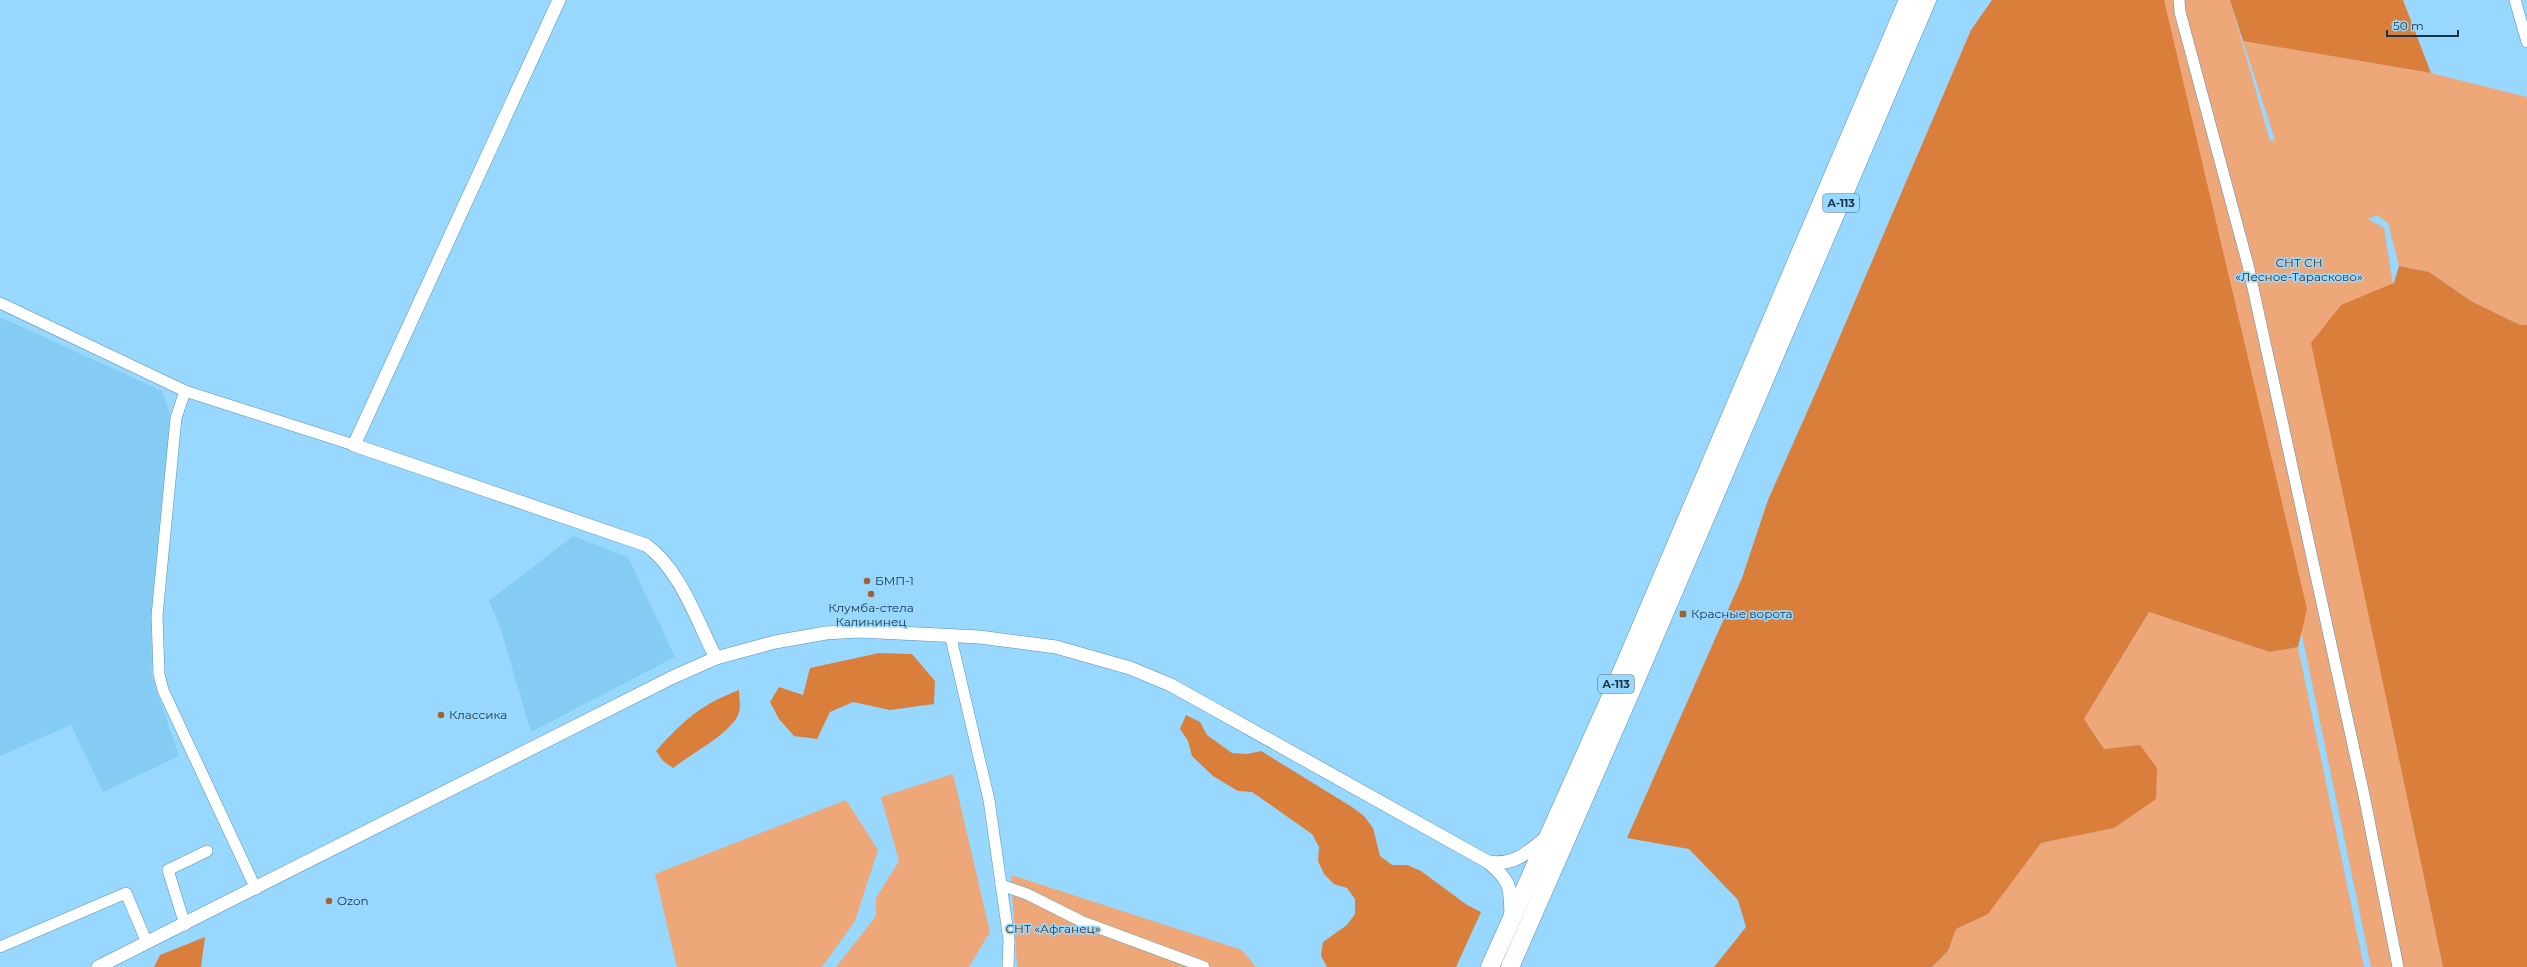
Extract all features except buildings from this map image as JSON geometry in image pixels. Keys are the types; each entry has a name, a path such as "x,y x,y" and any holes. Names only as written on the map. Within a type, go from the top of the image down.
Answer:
{"highway":[{"name":"А-113","path":"1490,967 1620,675 1908,0"},
{"name":"А-113","path":"1510,967 1654,638 1927,0"}],"street":[{"path":"354,445 559,0"},
{"path":"2179,0 2180,12 2248,265 2364,795 2398,967"},
{"path":"2515,0 2527,42"},
{"path":"0,303 185,391 354,445 646,545 656,552 671,571 716,658"},
{"path":"185,391 176,418 159,593 157,616 159,674 163,690 256,889"},
{"path":"98,967 185,925 538,744 716,658 790,638 826,633 885,631 950,634 1056,647 1109,662 1153,677 1190,695 1488,862 1507,880 1510,889 1511,919"},
{"path":"950,634 990,800 1009,940 1008,967"},
{"path":"1488,862 1496,863 1519,859 1548,835"},
{"path":"185,925 168,870 207,851"},
{"path":"1001,885 1027,894 1083,922 1204,967"},
{"path":"0,947 126,893 147,943"}],"shaded area":[{"path":"1992,0 2164,0 2307,609 2298,647 2270,652 2149,612 2084,719 2104,749 2140,745 2157,768 2156,799 2114,828 2041,843 1988,914 1956,929 1948,951 1932,967 1714,967 1746,927 1738,900 1689,849 1627,838 1742,578 1768,500 1819,385 1971,30"},
{"path":"2230,0 2403,0 2431,73 2243,41"},
{"path":"2399,266 2429,272 2471,301 2520,325 2527,325 2527,967 2443,967 2311,343 2341,305 2394,283"},
{"path":"0,317 162,391 171,417 151,617 152,677 179,756 103,792 71,725 0,756"},
{"path":"573,536 628,557 675,657 531,732 500,627 489,601"},
{"path":"879,653 912,654 935,681 934,704 890,710 853,702 830,712 817,739 794,736 779,719 770,702 779,687 803,695 810,668"},
{"path":"739,690 740,710 730,727 673,768 663,761 656,751 675,730 693,714"},
{"path":"1186,715 1200,722 1207,735 1232,753 1247,754 1261,751 1352,807 1364,816 1373,828 1380,856 1392,865 1407,865 1421,871 1467,905 1481,912 1456,967 1327,967 1321,956 1323,942 1347,925 1355,914 1355,899 1347,888 1334,884 1324,874 1318,861 1319,847 1312,834 1252,792 1238,791 1213,776 1192,756 1188,741 1180,729"},
{"path":"205,937 201,967 154,967 160,955"}],"green space":[{"name":"СНТ СН «Лесное-Тарасково»","path":"2158,0 2230,0 2270,141 2275,140 2243,41 2431,73 2527,97 2527,325 2520,325 2471,301 2429,272 2399,266 2388,223 2377,215 2368,219 2384,228 2394,291 2367,605 2443,967 2371,967 2286,558"},
{"path":"2149,612 2270,652 2298,647 2364,967 1932,967 1948,951 1956,929 1988,913 2041,843 2114,828 2104,749 2084,719"},
{"path":"953,774 990,932 969,967 836,967 876,916 876,898 899,861 881,797"},
{"path":"846,800 878,850 855,921 822,967 677,967 655,874"},
{"name":"СНТ «Афганец»","path":"1011,875 1242,950 1256,967 1017,967"}],"place":[{"name":"БМП-1","path":"867,581"},
{"name":"Клумба-стела Калининец","path":"871,594"},
{"name":"Красные ворота","path":"1683,614"},
{"name":"Классика","path":"441,715"},
{"name":"Ozon","path":"329,901"}]}
